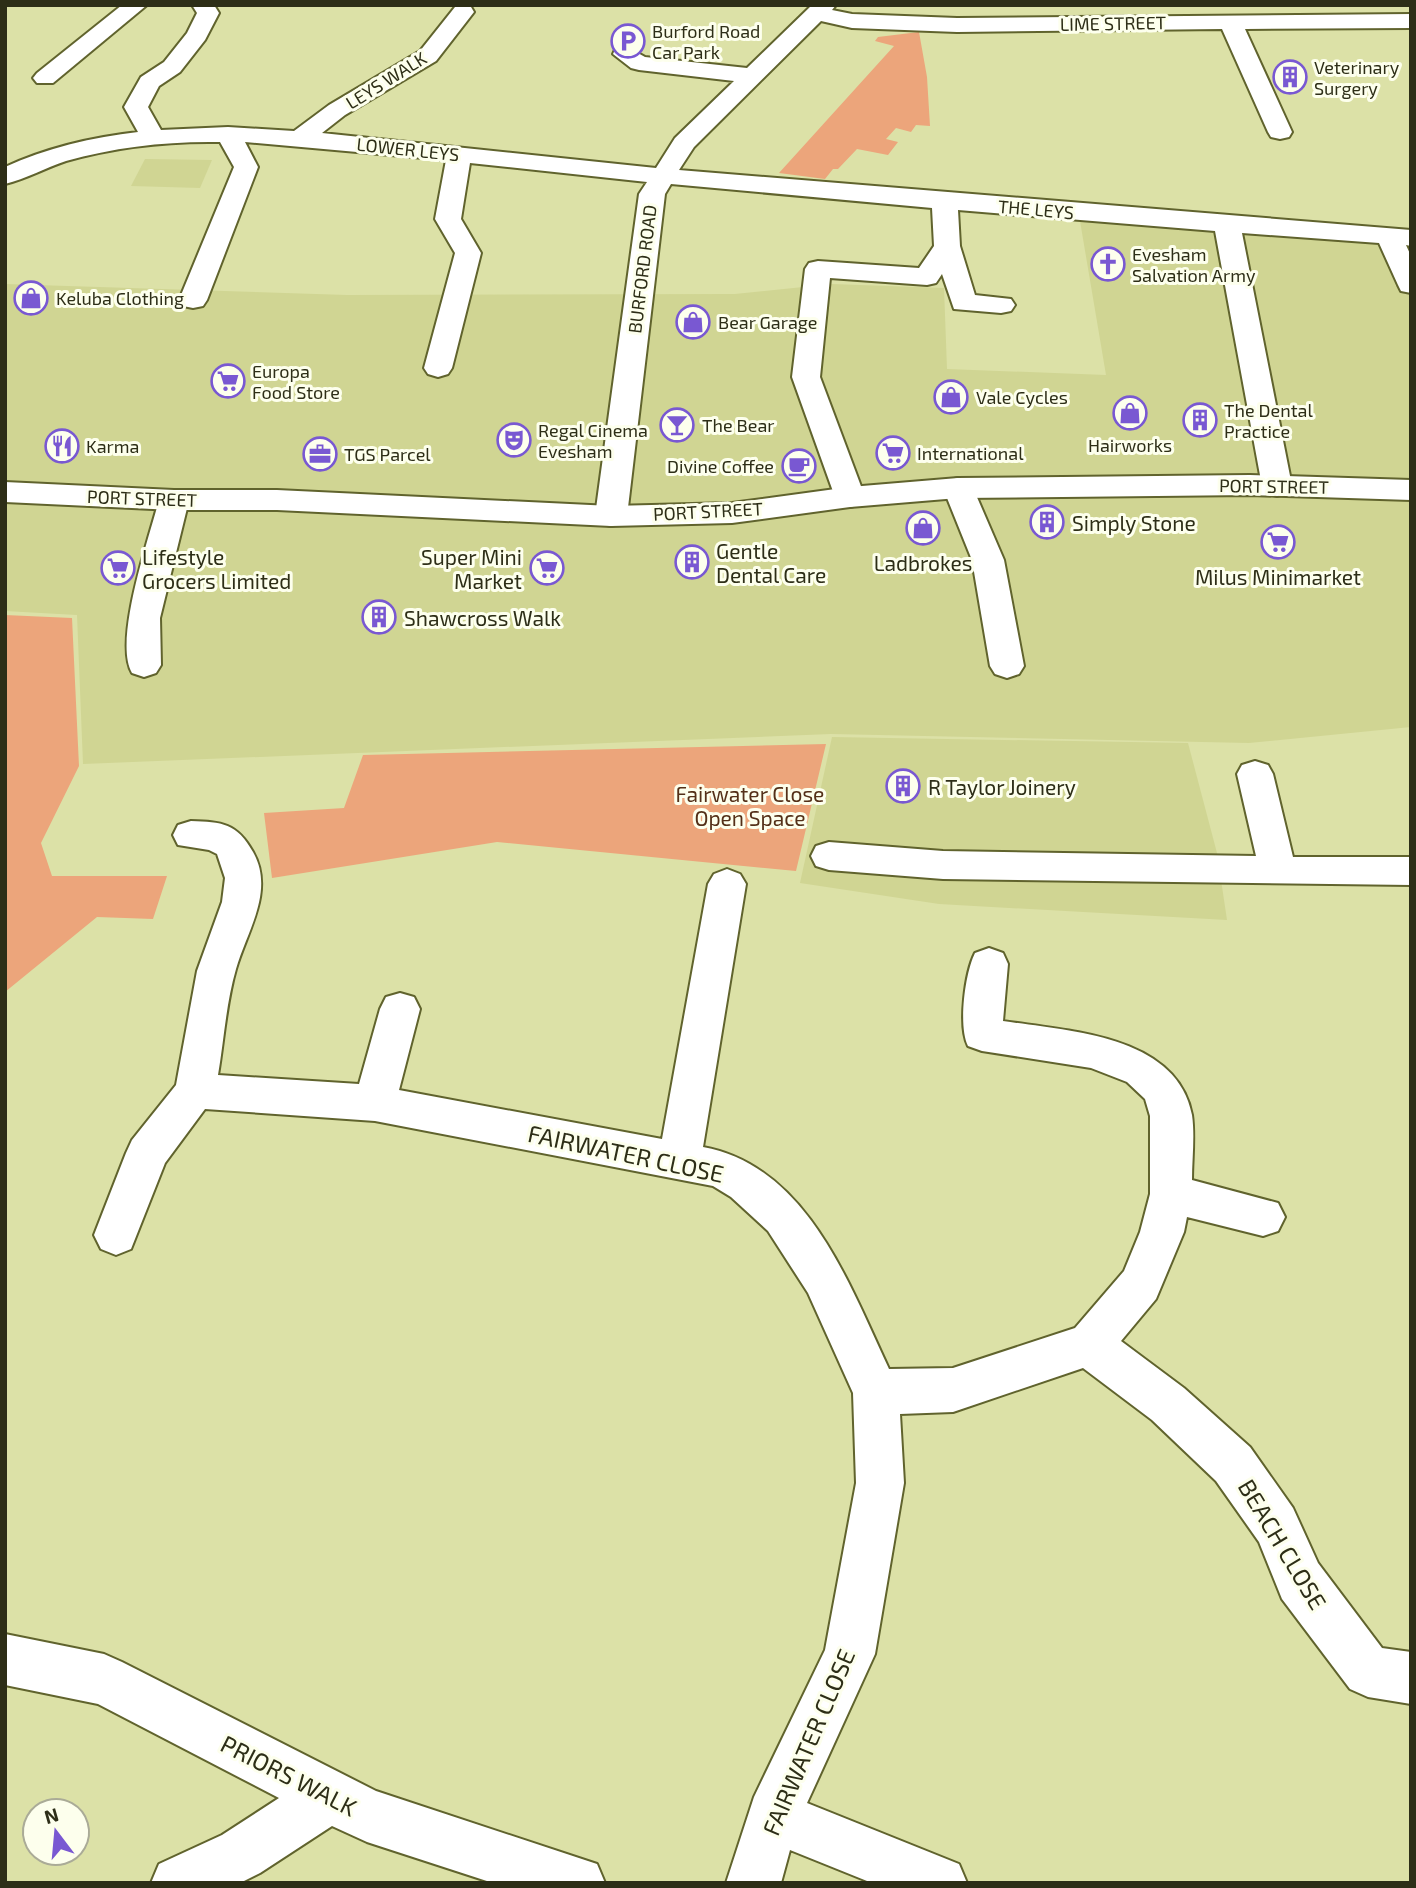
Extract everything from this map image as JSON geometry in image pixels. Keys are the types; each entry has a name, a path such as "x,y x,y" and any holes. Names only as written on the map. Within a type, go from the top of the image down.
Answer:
{"street":[{"path":"45,78 136,5"},
{"path":"153,136 136,107 149,82 172,67 197,35 208,13 201,5"},
{"name":"LIME STREET","path":"821,10 852,21 957,25 1411,20"},
{"name":"BURFORD ROAD","path":"611,516 652,194 684,143 821,10"},
{"name":"LEYS WALK","path":"299,139 337,110 428,56 463,12"},
{"path":"1230,22 1280,132"},
{"path":"628,44 624,54 639,64 753,76"},
{"name":"LOWER LEYS","path":"5,177 67,153 153,136 194,132 459,154 662,176"},
{"path":"193,300 246,167 228,134"},
{"path":"438,368 468,254 448,219 459,154"},
{"name":"THE LEYS","path":"662,176 1400,238"},
{"path":"945,201 947,246 964,303 1001,305"},
{"path":"1227,224 1277,486"},
{"path":"1400,238 1411,285"},
{"path":"850,497 806,377 818,269 927,277 947,246"},
{"name":"PORT STREET","path":"5,492 174,500 277,500 611,516 732,513 850,497 958,488 1113,485 1411,490"},
{"path":"958,488 988,560 1007,666"},
{"path":"144,665 144,618 174,500"},
{"path":"1255,774 1278,871"},
{"path":"116,1235 147,1153 195,1091 216,971 241,902 244,878 241,864 230,844 214,835 191,835"},
{"path":"829,856 943,865 1411,871"},
{"path":"679,1161 727,884"},
{"path":"876,1392 953,1390 1018,1366 1089,1345 1140,1285 1162,1232 1171,1194 1171,1116 1163,1090 1141,1070 1094,1052 982,1034 989,964"},
{"path":"375,1103 400,1009"},
{"name":"FAIRWATER CLOSE","path":"195,1091 375,1103 723,1169 746,1184 783,1217 824,1279 876,1392 880,1483 850,1654 773,1816 753,1883"},
{"path":"1171,1194 1263,1217"},
{"name":"BEACH CLOSE","path":"1089,1345 1168,1404 1233,1464 1276,1525 1300,1581 1368,1671 1411,1678"},
{"name":"PRIORS WALK","path":"5,1659 104,1680 367,1815 578,1883"},
{"path":"178,1883 241,1854 330,1796"},
{"path":"773,1816 940,1883"}],"shaded area":[{"path":"145,159 212,160 200,188 131,186"},
{"path":"1079,215 1411,237 1411,727 1249,743 831,734 83,764 77,615 5,611 5,284 347,295 735,294 832,284 944,288 947,369 1106,375"},
{"path":"832,737 1188,743 1217,853 1227,920 939,904 800,883"}],"green space":[{"path":"919,32 927,77 930,126 916,125 911,132 896,128 886,139 898,142 888,155 857,149 825,179 779,173 894,46 875,41 878,37"},
{"path":"5,615 72,618 79,766 41,843 52,876 167,876 153,919 97,917 5,992"},
{"name":"Fairwater Close Open Space","path":"826,744 796,871 497,842 272,878 264,813 344,808 363,755"}],"place":[{"name":"Burford Road Car Park","path":"628,41"},
{"name":"Veterinary Surgery","path":"1290,77"},
{"name":"Evesham Salvation Army","path":"1108,264"},
{"name":"Keluba Clothing","path":"31,298"},
{"name":"Bear Garage","path":"693,322"},
{"name":"Europa Food Store","path":"228,381"},
{"name":"Vale Cycles","path":"951,397"},
{"name":"Hairworks","path":"1130,413"},
{"name":"The Dental Practice","path":"1200,420"},
{"name":"The Bear","path":"677,425"},
{"name":"Regal Cinema Evesham","path":"514,440"},
{"name":"Karma","path":"62,446"},
{"name":"International","path":"893,453"},
{"name":"TGS Parcel","path":"320,454"},
{"name":"Divine Coffee","path":"799,466"},
{"name":"Simply Stone","path":"1047,522"},
{"name":"Ladbrokes","path":"923,528"},
{"name":"Milus Minimarket","path":"1278,542"},
{"name":"Gentle Dental Care","path":"692,562"},
{"name":"Lifestyle Grocers Limited","path":"118,568"},
{"name":"Super Mini Market","path":"547,568"},
{"name":"Shawcross Walk","path":"379,617"},
{"name":"R Taylor Joinery","path":"903,786"}]}
